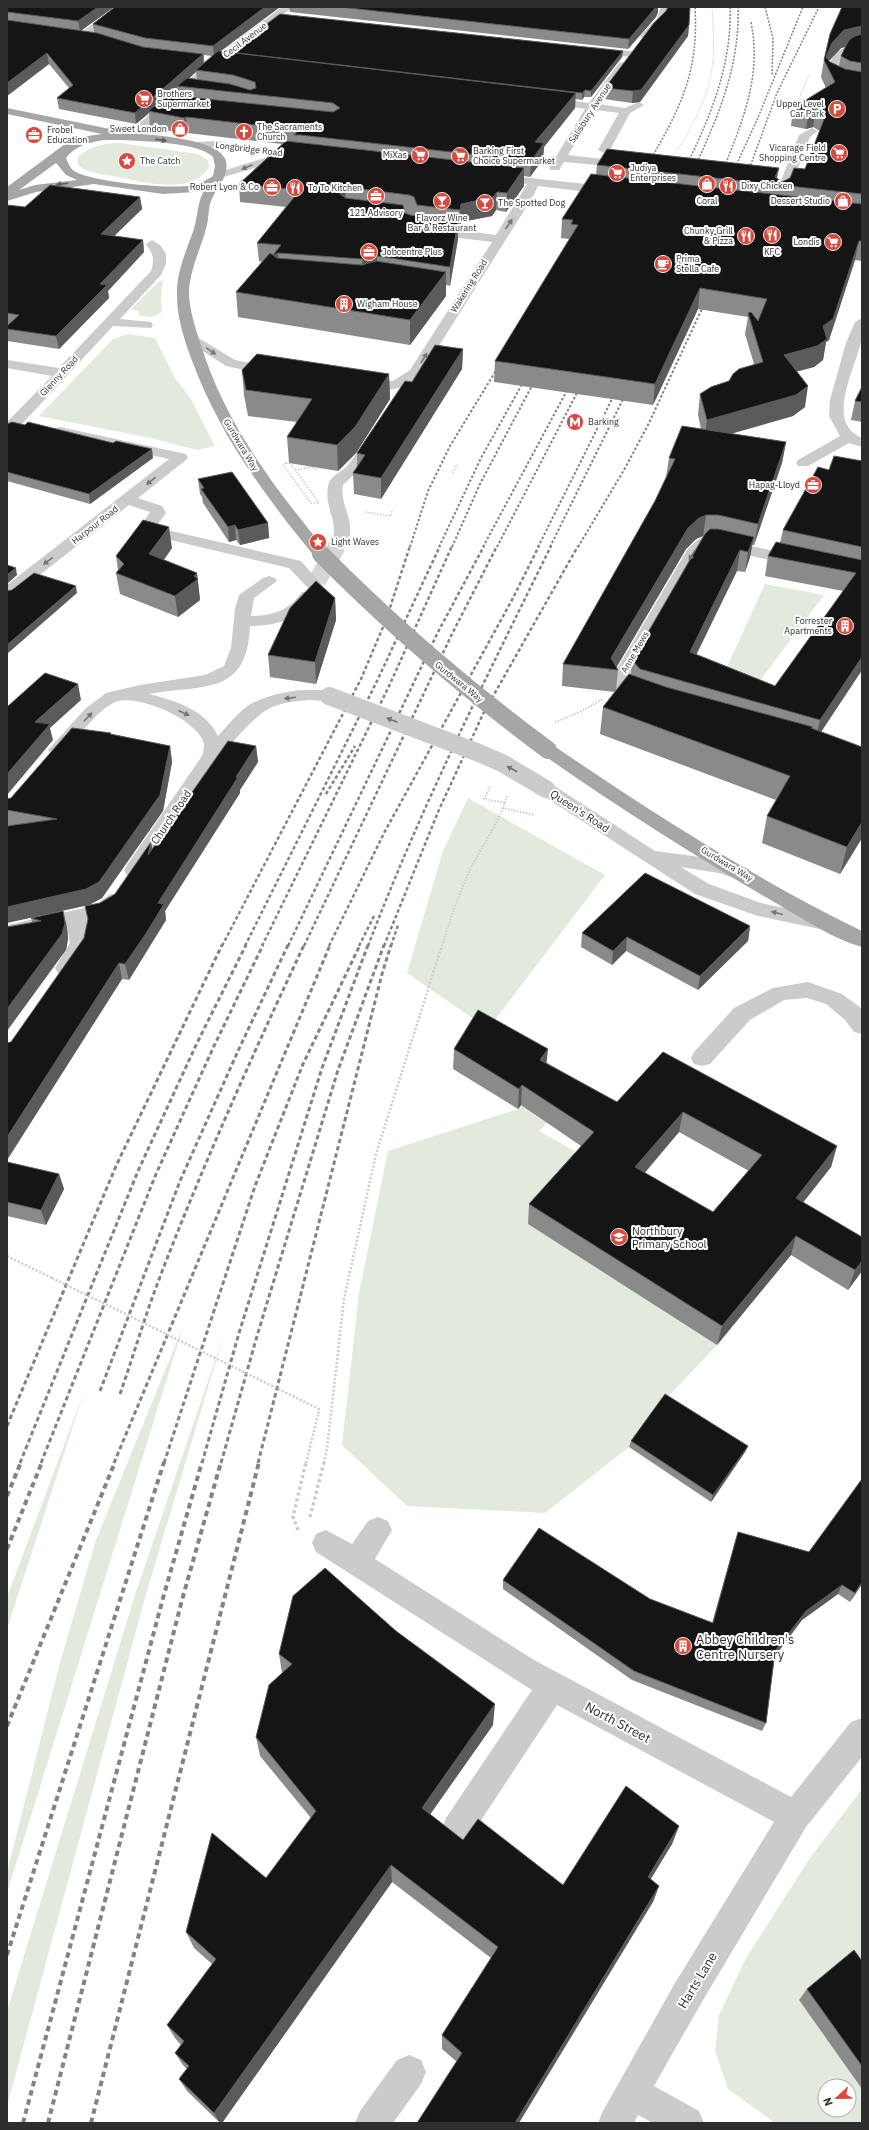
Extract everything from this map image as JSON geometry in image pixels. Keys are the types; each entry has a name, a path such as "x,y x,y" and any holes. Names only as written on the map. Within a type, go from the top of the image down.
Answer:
{"main road":[{"path":"7,111 128,135 197,145 212,149 222,162 219,176 205,185 169,191 140,189"},
{"path":"55,121 70,128 73,136 67,149 60,158 63,166 69,172 86,178 161,193 188,203 200,210 203,216"},
{"path":"7,193 67,149 90,139 128,135"},
{"name":"Gurdwara Way","path":"219,176 204,202 203,216 184,282 185,315 206,381 246,457 287,514 321,554 360,594 425,654 484,702 548,750 626,804 742,874 829,924 862,940"},
{"path":"7,197 35,189 64,184 97,182 114,184"},
{"name":"Gurdwara Way","path":"829,924 862,948"}],"street":[{"path":"94,39 77,37 123,7"},
{"name":"Cecil Avenue","path":"128,135 166,105 217,61 288,7"},
{"name":"Salisbury Avenue","path":"540,182 561,158 592,106 636,48 661,19 666,7"},
{"path":"278,15 294,17"},
{"path":"862,47 842,51 836,56 830,75 843,82 862,86"},
{"path":"584,48 636,48"},
{"path":"201,59 233,63"},
{"path":"185,88 199,89"},
{"path":"540,100 626,111 640,105"},
{"path":"166,105 180,106"},
{"path":"604,150 626,111"},
{"path":"776,209 805,135 812,131"},
{"name":"Longbridge Road","path":"197,145 217,144 315,158"},
{"name":"Longbridge Road","path":"219,176 266,160 301,156"},
{"path":"561,158 643,167"},
{"path":"483,176 625,192"},
{"path":"770,181 786,183"},
{"name":"Wakering Road","path":"343,382 382,386 397,384 407,380 415,373 464,293 478,251 498,239 526,198 526,194 540,182"},
{"path":"762,208 791,211"},
{"path":"478,251 459,241 416,232 498,239"},
{"name":"Glenny Road","path":"11,425 111,322 157,272 162,259 159,250 152,244"},
{"path":"451,291 464,293"},
{"path":"111,322 146,325"},
{"path":"862,322 854,343 837,400 836,416 848,437 862,443"},
{"path":"192,338 231,363 255,369 290,374"},
{"path":"7,364 61,373"},
{"path":"397,384 401,395 397,401"},
{"path":"11,425 31,425"},
{"path":"340,542 344,528 336,505 334,493 336,483 338,479 352,470 380,426"},
{"name":"Harpour Road","path":"7,593 128,500 181,457 45,428"},
{"path":"803,463 848,437"},
{"path":"128,500 158,509 158,513 149,525 151,531 295,564 316,584 303,606 291,613 268,621 243,621"},
{"name":"Anne Mews","path":"664,706 632,695 619,681 695,550 703,544 716,543 816,565"},
{"path":"47,762 101,704 112,697 144,688 211,679 228,671 238,656 244,604 247,594 269,581"},
{"path":"161,703 169,689 186,683"},
{"path":"126,694 161,703 193,717 204,726 210,737 212,751 211,759"},
{"name":"Church Road","path":"7,932 76,918 104,909 124,885 227,736 256,707 279,699 308,696 329,696"},
{"name":"Queen's Road","path":"329,696 479,753 525,776 702,889 728,900 777,913 829,924"},
{"path":"645,853 673,860 722,867 742,874"},
{"path":"53,985 76,953 80,943 76,918"},
{"path":"702,1058 742,1014 780,993 808,990 834,999 853,1014 862,1026"},
{"path":"356,1562 378,1530"},
{"name":"North Street","path":"312,1535 552,1686 795,1816"},
{"path":"457,1829 552,1686"},
{"path":"795,1816 862,1733"},
{"name":"Harts Lane","path":"615,2123 687,1995 795,1816"},
{"path":"372,2123 409,2072"},
{"path":"633,2093 687,2123"}],"path":[{"path":"668,161 678,150 704,103 714,66 712,7"},
{"path":"796,107 811,70"},
{"path":"283,465 286,463 291,464 319,502 311,503 286,469"},
{"path":"453,473 457,464"},
{"path":"551,723 580,712 603,699 627,691"},
{"path":"485,796 484,799 505,803"},
{"path":"7,1256 319,1409 293,1517 295,1527 312,1535 327,1449 344,1299 376,1154 462,886 497,823 503,808"}],"shaded area":[{"path":"120,143 198,154 208,160 209,167 201,176 191,182 166,185 140,182 96,173 81,167 77,163 78,157 87,150 103,145"},
{"path":"159,281 163,281 161,297 162,312 153,317 140,316 138,311 131,309"},
{"path":"128,334 155,338 175,378 191,399 215,446 197,450 151,438 39,416 113,339"},
{"path":"765,584 824,595 750,694 720,682"},
{"path":"468,798 605,875 488,1029 407,973 443,851"},
{"path":"546,1069 567,1102 539,1131 587,1158 717,1345 664,1401 629,1447 545,1513 407,1506 342,1445 359,1293 388,1151 518,1109"},
{"path":"184,1324 7,1893 7,1872 61,1659 96,1540"},
{"path":"225,1331 146,1594 7,2106 7,2011 136,1592"},
{"path":"85,1389 7,1629 7,1597"},
{"path":"862,1789 862,1986 799,2000 854,2078 817,2078 817,2118 857,2118 857,2082 862,2089 862,2123 775,2123 728,2089 715,2051 719,2015 746,1958 810,1858"}],"building":[{"path":"7,7 98,7 78,21 7,12"},
{"path":"115,7 265,7 213,46 145,38 93,24"},
{"path":"340,7 656,7 629,39"},
{"path":"668,7 690,7 689,25 641,90 633,91 605,88 654,23"},
{"path":"842,7 862,7 862,26 844,30 832,43 826,57 830,62 845,69 862,72 862,194 597,165 607,149 779,168 775,177 782,182 790,178 794,168 805,169 826,114 816,108 809,111 793,108 835,82 824,60 830,34"},
{"path":"280,14 623,51 591,91 585,90 582,93 229,52"},
{"path":"7,20 97,33 143,47 203,54 135,113 57,98 73,85 47,53 7,83"},
{"path":"862,34 862,63 850,61 841,56 849,40"},
{"path":"218,51 576,93 535,142 544,143 531,161 294,135 299,130 186,117 184,118 148,111 168,95 333,112 340,108 333,103 177,86 187,78 230,84 250,90 256,88 255,82 233,75 196,70"},
{"path":"286,141 524,168 507,193 497,192 493,197 461,204 460,210 417,205 414,197 409,195 345,187 338,192 345,198 403,205 405,213 410,215 458,221 450,267 377,256 362,259 278,253 273,255 281,245 257,243 300,190 239,184"},
{"path":"591,174 862,204 862,241 859,241 833,319 823,326 827,339 817,346 784,355 808,386 796,395 707,420 700,394 711,387 729,381 733,374 739,369 763,362 748,313 751,312 758,321 767,299 700,288 655,384 495,361 578,225 571,224 573,220 562,219"},
{"path":"50,185 140,197 101,234 143,240 100,284 107,285 56,336 7,329 7,326 19,315 7,313 7,205 25,207"},
{"path":"270,253 277,258 362,265 376,261 446,272 410,320 236,292"},
{"path":"435,345 463,349 381,478 353,473 365,455 357,453 405,381 412,382"},
{"path":"257,354 389,374 355,427 337,445 287,437 312,399 246,390 242,370"},
{"path":"862,387 862,402 855,401"},
{"path":"12,422 25,425 28,422 113,443 116,441 152,449 89,494 7,472 7,424"},
{"path":"682,426 786,442 758,524 718,515 706,515 699,518 688,528 611,658 618,670 563,664 655,501 675,459 669,458"},
{"path":"834,456 862,461 862,547 783,530 818,467 829,470"},
{"path":"232,472 268,523 238,530 235,525 228,527 201,489 204,488 198,479"},
{"path":"143,520 169,527 149,554 197,573 194,576 198,579 175,596 116,573 124,564 116,556"},
{"path":"710,529 718,529 754,537 748,552 740,550 690,652 775,686 856,573 768,556 776,542 862,560 862,657 820,720 640,669 632,660 705,534"},
{"path":"7,565 16,568 7,575"},
{"path":"34,573 76,586 7,645 7,591 12,590"},
{"path":"316,581 335,598 315,662 268,655 290,608"},
{"path":"45,673 78,684 35,722 50,724 7,774 7,707"},
{"path":"629,674 666,687 813,727 811,728 862,747 862,822 847,847 767,816 790,776 603,707"},
{"path":"72,728 111,733 110,734 170,746 160,795 99,882 86,889 7,907 7,826 57,819 7,810 7,799 11,798"},
{"path":"228,741 256,746 158,903 164,904 145,935 125,964 119,963 7,1137 7,1043 11,1042 84,938 88,919 85,906 100,903 115,894 151,842 148,855"},
{"path":"645,873 750,926 700,976 627,937 613,951 582,933"},
{"path":"63,911 65,923 62,934 7,1009 7,927 41,921 31,918"},
{"path":"478,1010 548,1049 540,1060 617,1102 663,1052 837,1146 796,1198 862,1237 862,1261 855,1270 796,1236 722,1326 529,1204 594,1132 522,1085 519,1089 454,1049","holes":["683,1112 762,1155 713,1212 635,1167"]},
{"path":"7,1162 59,1174 41,1210 7,1202"},
{"path":"665,1394 748,1446 713,1495 631,1441"},
{"name":"Abbey Children's Centre Nursery","path":"862,1479 862,1582 855,1593 842,1585 806,1611 775,1651 766,1723 634,1671 503,1580 539,1528 650,1599 713,1623 738,1532 809,1552"},
{"path":"325,1568 396,1631 495,1704 422,1808 463,1840 478,1819 563,1885 626,1786 679,1826 648,1877 659,1886 515,2123 417,2123 462,2053 442,2035 498,1947 391,1865 214,2113 179,2079 189,2066 175,2053 184,2041 167,2025 216,1959 186,1932 212,1833 266,1878 316,1811 256,1737 269,1685 292,1664 279,1654 293,1596"},
{"path":"854,1950 862,1961 862,2066 807,1989"}],"tunnel":[{"path":"337,547 340,542"},
{"path":"317,581 337,546"}],"railway":[{"path":"648,164 669,126 685,90 694,52 695,7"},
{"path":"685,169 703,130 718,91 727,50 730,29 730,7"},
{"path":"694,169 726,91 735,50 738,29 738,7"},
{"path":"765,7 773,38 772,76"},
{"path":"732,174 757,120 803,7"},
{"path":"747,175 777,93 819,7"},
{"path":"722,173 743,118 752,81 754,42 751,22"},
{"path":"578,547 624,470 649,423 706,300"},
{"path":"410,547 428,491 450,446 500,364"},
{"path":"439,547 481,458 526,377"},
{"path":"452,547 480,484 536,378"},
{"path":"483,547 571,383"},
{"path":"497,547 581,385"},
{"path":"538,547 617,389"},
{"path":"550,547 627,391"},
{"path":"222,946 361,679 386,620 410,546"},
{"path":"245,946 377,681 440,546"},
{"path":"262,946 390,684 452,546"},
{"path":"288,946 438,632 484,546"},
{"path":"304,946 452,634 497,546"},
{"path":"329,946 384,833 513,598 539,546"},
{"path":"368,946 409,844 478,694 551,546"},
{"path":"384,946 438,812 483,714 578,546"},
{"path":"326,794 355,746"},
{"path":"359,946 374,916"},
{"path":"391,946 398,925"},
{"path":"7,1426 116,1166 222,945"},
{"path":"20,1463 138,1171 197,1043 246,945"},
{"path":"41,1463 156,1174 214,1046 263,945"},
{"path":"100,1391 180,1181 238,1051 288,945"},
{"path":"120,1394 153,1296 192,1196 304,945"},
{"path":"114,1463 330,945"},
{"path":"164,1463 255,1186 303,1064 360,945"},
{"path":"202,1463 239,1333 322,1068 368,945"},
{"path":"221,1463 257,1336 338,1070 384,945"},
{"path":"258,1463 382,974 391,945"},
{"path":"7,1496 21,1462"},
{"path":"7,1549 42,1462"},
{"path":"7,1726 115,1462"},
{"path":"7,1955 164,1462"},
{"path":"23,2123 163,1598 202,1462"},
{"path":"48,2123 182,1600 221,1462"},
{"path":"91,2123 259,1462"}],"place":[{"name":"Brothers Supermarket","path":"144,99"},
{"name":"Upper Level Car Park","path":"837,109"},
{"name":"Sweet London","path":"180,129"},
{"name":"The Sacraments Church","path":"244,132"},
{"name":"Frobel Education","path":"34,135"},
{"name":"Vicarage Field Shopping Centre","path":"839,153"},
{"name":"MiXas","path":"420,155"},
{"name":"Barking First Choice Supermarket","path":"460,156"},
{"name":"The Catch","path":"127,161"},
{"name":"Judiya Enterprises","path":"617,173"},
{"name":"Coral","path":"707,184"},
{"name":"Dixy Chicken","path":"728,186"},
{"name":"Robert Lyon & Co","path":"272,187"},
{"name":"To To Kitchen","path":"295,188"},
{"name":"121 Advisory","path":"376,196"},
{"name":"Flavorz Wine Bar & Restaurant","path":"442,201"},
{"name":"Dessert Studio","path":"843,201"},
{"name":"The Spotted Dog","path":"485,203"},
{"name":"KFC","path":"772,235"},
{"name":"Chunky Grill & Pizza","path":"746,236"},
{"name":"Londis","path":"833,242"},
{"name":"Jobcentre Plus","path":"369,252"},
{"name":"Prima Stella Cafe","path":"663,264"},
{"name":"Wigham House","path":"344,304"},
{"name":"Barking","path":"575,422"},
{"name":"Hapag-Lloyd","path":"813,485"},
{"name":"Light Waves","path":"318,542"},
{"name":"Forrester Apartments","path":"845,626"},
{"name":"Northbury Primary School","path":"619,1237"},
{"name":"Abbey Children's Centre Nursery","path":"683,1646"}]}
